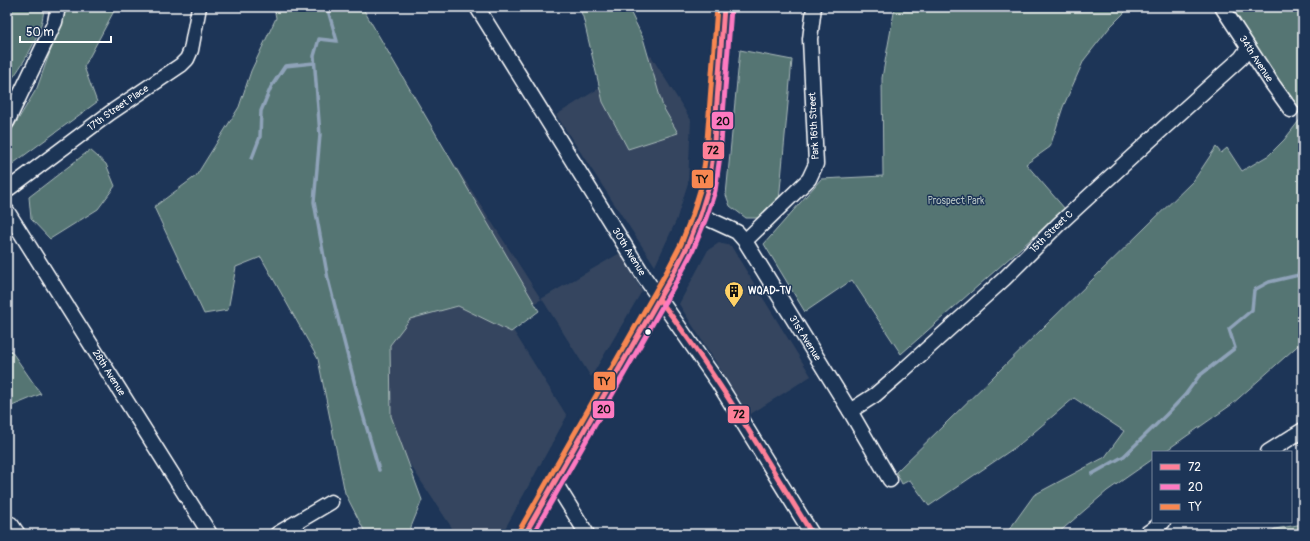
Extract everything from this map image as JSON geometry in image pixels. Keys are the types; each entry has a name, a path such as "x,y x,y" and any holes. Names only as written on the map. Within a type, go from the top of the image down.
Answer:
{"street":[{"path":"7,122 55,22 58,7"},
{"name":"17th Street Place","path":"7,190 110,113 188,59 199,7"},
{"name":"30th Avenue","path":"477,7 659,299 675,319 719,384 812,534"},
{"path":"524,534 659,299 687,247 700,215 708,189 713,155 724,7"},
{"name":"Park 16th Street","path":"745,241 809,179 816,164 810,39 814,7"},
{"name":"34th Avenue","path":"1222,7 1272,85 1291,110"},
{"name":"15th Street C","path":"850,411 875,395 1004,279 1059,224 1241,58 1248,48"},
{"name":"28th Avenue","path":"7,211 210,534"},
{"name":"31st Avenue","path":"700,215 737,232 745,241 850,411 890,480"},
{"path":"1270,451 1303,430"},
{"path":"554,481 587,534"},
{"path":"277,534 331,502"},
{"path":"1146,534 1162,523"}],"shaded area":[{"path":"651,56 691,120 688,183 676,221 655,266 556,115"},
{"path":"386,57 541,299 620,253 642,291 591,377 542,299 506,319 567,416 502,534 456,534 354,380"},
{"path":"719,243 731,246 811,376 749,415 679,304 708,250"}],"green space":[{"path":"7,7 44,7 43,17 36,38 7,86"},
{"path":"66,7 115,7 84,67 97,102 7,168 7,138 37,88"},
{"path":"274,7 362,7 539,311 511,332 458,306 410,319 390,345 391,416 422,500 409,532 403,534 366,534 345,493 318,359 261,257 236,267 228,310 204,314 154,207 196,176 239,107 251,71 276,18"},
{"path":"579,7 628,7 643,38 663,107 678,133 628,149 603,102 583,17"},
{"name":"Prospect Park","path":"895,7 1130,7 1110,27 1084,60 1063,107 1050,147 1026,164 1065,209 901,354 852,280 805,312 764,244 821,179 883,176 882,78"},
{"path":"1227,7 1303,7 1303,341 1231,405 1165,451 1152,451 1152,460 1107,491 1057,534 1006,534 1034,495 1105,457 1124,431 1074,398 1020,444 929,506 910,480 902,484 896,472 1194,180 1216,147 1221,153 1227,148 1242,171 1269,155 1284,140 1302,117"},
{"path":"740,50 792,60 779,201 757,218 746,218 730,206 726,195"},
{"path":"90,150 106,164 115,186 98,209 50,239 31,219 29,197"},
{"path":"7,345 41,394 7,408"},
{"path":"1303,524 1303,534 1266,534 1275,529"}],"waterway":[{"path":"327,7 337,41 319,39 314,56 320,135 314,202 328,279 361,408 379,470"},
{"path":"252,158 260,137 261,111 271,87 285,66 314,63"},
{"path":"1092,474 1124,456 1185,395 1199,376 1235,348 1229,329 1252,310 1254,290 1269,282 1303,274"}],"transit line":[{"name":"TY","path":"519,531 667,271 681,244 693,213 701,187 706,154 717,7"},
{"name":"72","path":"525,534 673,274 687,247 700,215 708,189 713,155 724,7"},
{"name":"20","path":"533,534 679,277 693,250 706,218 715,191 720,156 731,8"},
{"name":"72","path":"659,299 720,385 812,534"}],"place":[{"name":"WQAD-TV","path":"734,308"}]}
